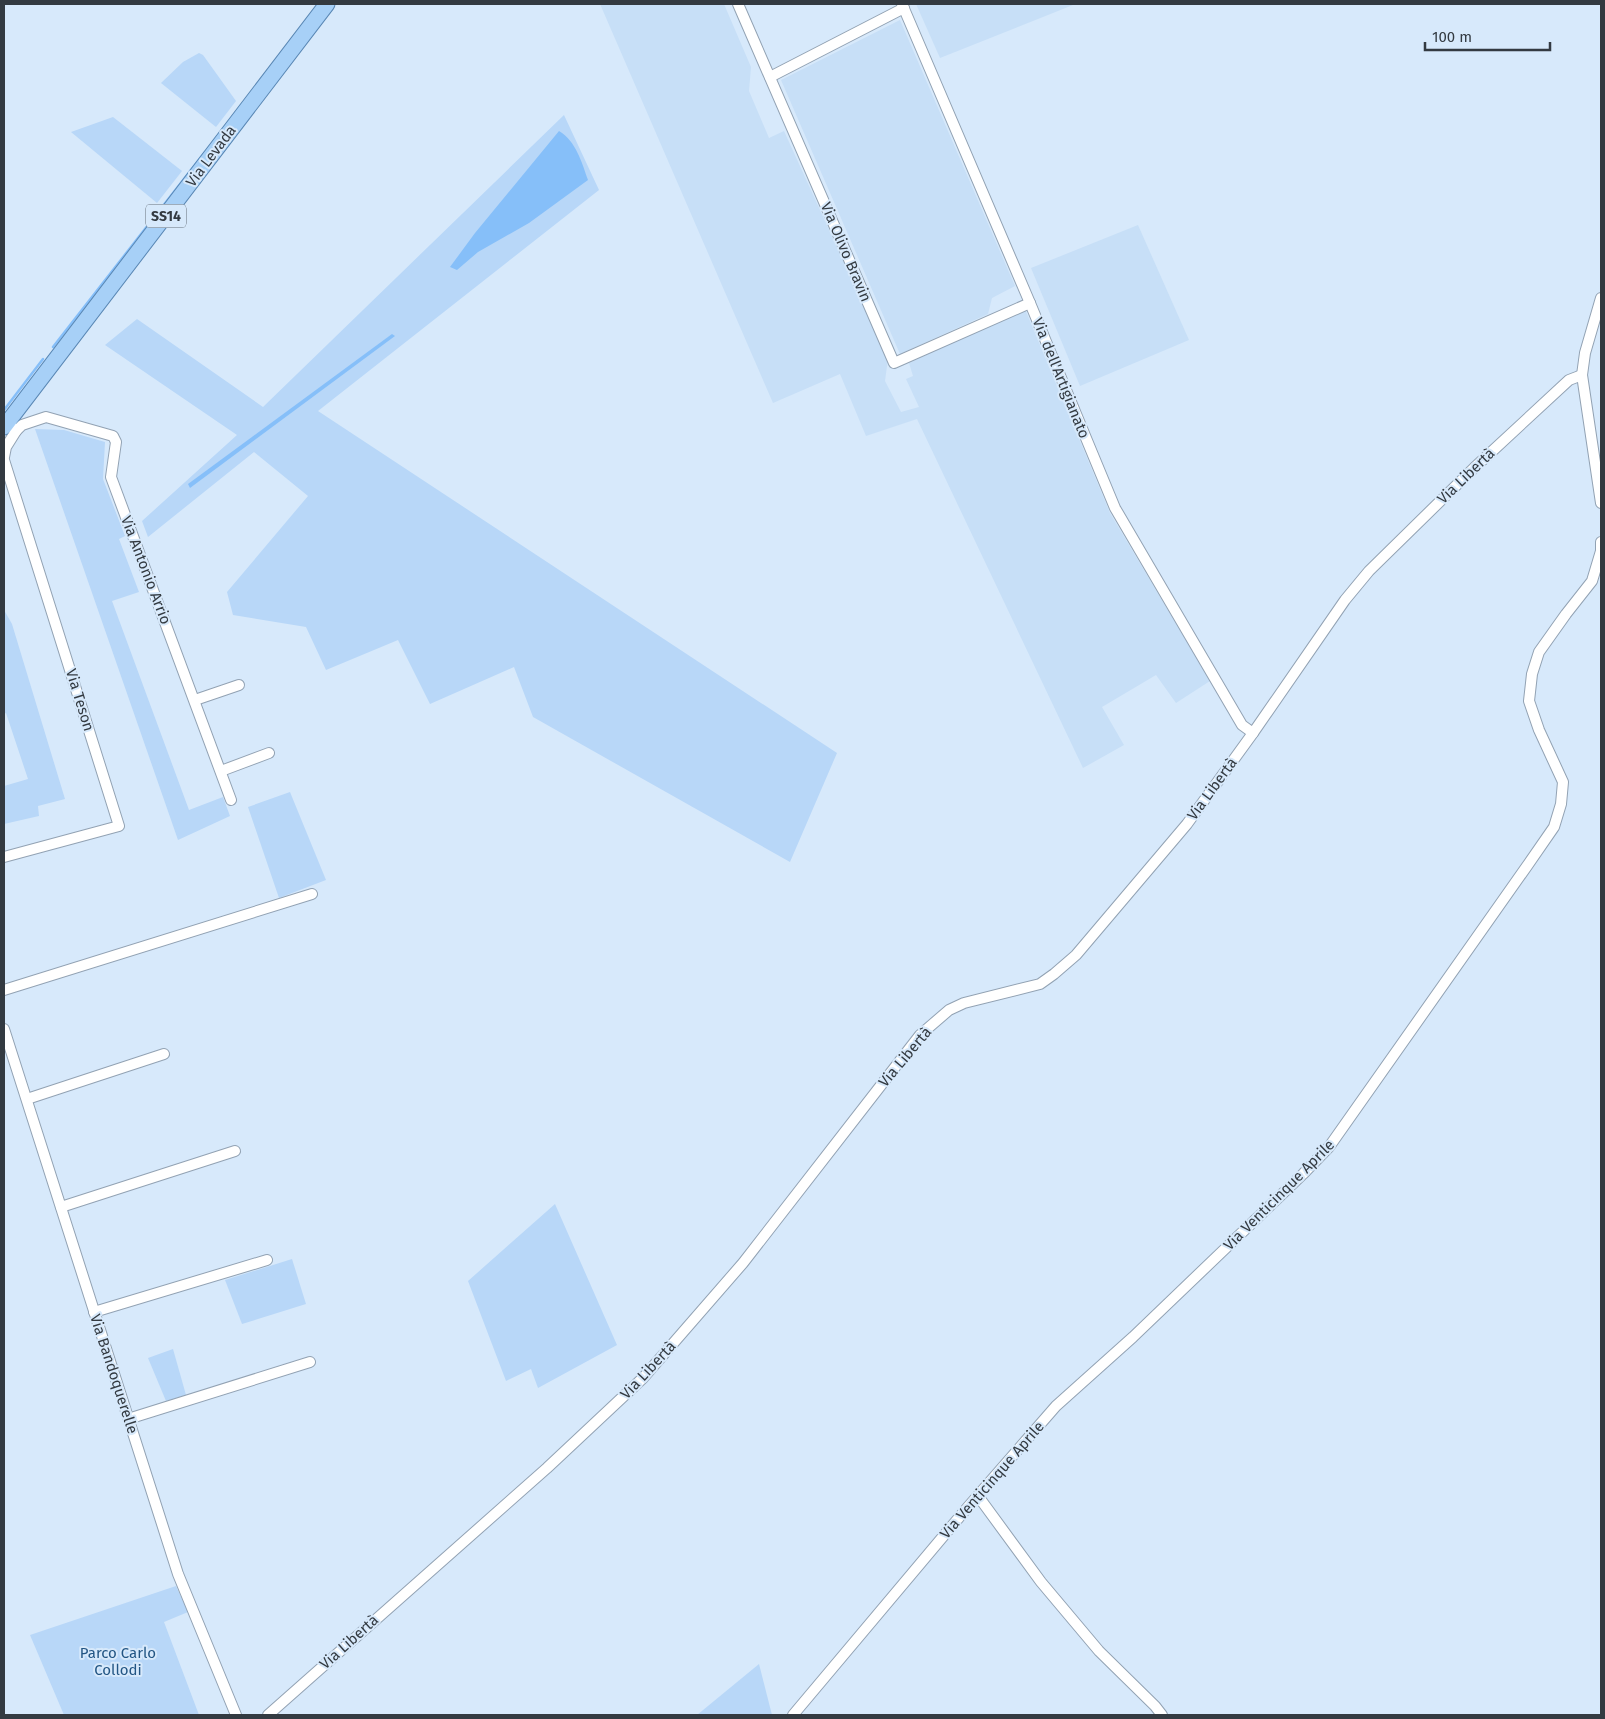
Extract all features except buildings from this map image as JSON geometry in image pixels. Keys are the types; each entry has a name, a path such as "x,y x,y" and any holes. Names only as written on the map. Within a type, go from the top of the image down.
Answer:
{"main road":[{"name":"Via Levada","path":"9,427 327,4"}],"street":[{"name":"Via Olivo Bravin","path":"738,4 894,364 1030,303"},
{"path":"770,77 903,6"},
{"name":"Via dell'Artigianato","path":"903,6 1115,508 1242,725 1253,733"},
{"path":"1601,298 1585,354 1582,375 1601,503"},
{"name":"Via Libertà","path":"268,1715 546,1468 643,1378 743,1263 927,1028 949,1010 964,1003 1040,984 1076,955 1186,824 1253,733 1345,600 1369,571 1474,468 1569,380 1582,375"},
{"name":"Via Antonio Arrio","path":"9,427 46,417 113,436 116,442 111,477 231,800"},
{"name":"Via Teson","path":"4,858 119,826 4,458 9,427"},
{"name":"Via Venticinque Aprile","path":"793,1715 1056,1406 1147,1324 1329,1147 1554,827 1561,804 1563,782 1539,730 1529,701 1532,674 1539,652 1592,580 1601,542"},
{"path":"194,700 239,685"},
{"path":"220,771 269,753"},
{"path":"4,990 312,894"},
{"name":"Via Bandoquerelle","path":"4,1029 182,1584 236,1715"},
{"path":"27,1099 164,1054"},
{"path":"61,1207 235,1151"},
{"path":"94,1312 267,1260"},
{"path":"128,1419 310,1362"},
{"path":"978,1496 1041,1582 1099,1650 1162,1715"}],"shaded area":[{"path":"600,4 724,4 751,67 749,91 769,138 784,131 888,359 885,381 901,412 919,407 906,379 913,376 909,363 1025,309 1110,513 1210,681 1176,703 1156,675 1102,707 1124,745 1083,768 917,419 866,436 840,374 773,403"},
{"path":"916,4 1073,4 1073,5 940,58"},
{"path":"900,20 1015,286 992,298 988,314 900,354 781,80"},
{"path":"1138,225 1189,340 1080,386 1031,268"}],"green space":[{"path":"199,53 203,55 236,101 216,127 161,83 183,62"},
{"path":"564,115 599,190 318,411 837,753 790,862 533,717 514,667 430,704 398,640 326,670 306,627 233,615 227,592 308,496 254,452 148,537 142,521 237,435 105,345 137,319 263,407"},
{"path":"113,117 182,171 157,203 71,132"},
{"path":"35,429 64,430 105,442 103,479 125,536 119,539 139,592 112,601 189,810 223,797 230,816 178,840"},
{"path":"4,610 12,624 65,799 38,806 39,816 4,824 4,786 28,779 6,713 4,714"},
{"path":"290,792 326,880 279,898 248,807"},
{"path":"555,1204 617,1345 538,1388 531,1369 506,1381 468,1281"},
{"path":"292,1259 306,1304 242,1324 225,1280"},
{"path":"173,1349 186,1395 166,1401 148,1358"},
{"name":"Parco Carlo Collodi","path":"176,1586 188,1612 164,1622 199,1715 64,1715 30,1635"},
{"path":"759,1664 772,1715 697,1715"}],"water":[{"path":"559,131 574,146 588,180 529,223 478,252 457,270 450,267 475,233"},
{"path":"392,334 395,336 190,488 188,484"}],"waterway":[{"path":"53,347 205,152"},
{"path":"4,410 43,359"}]}
